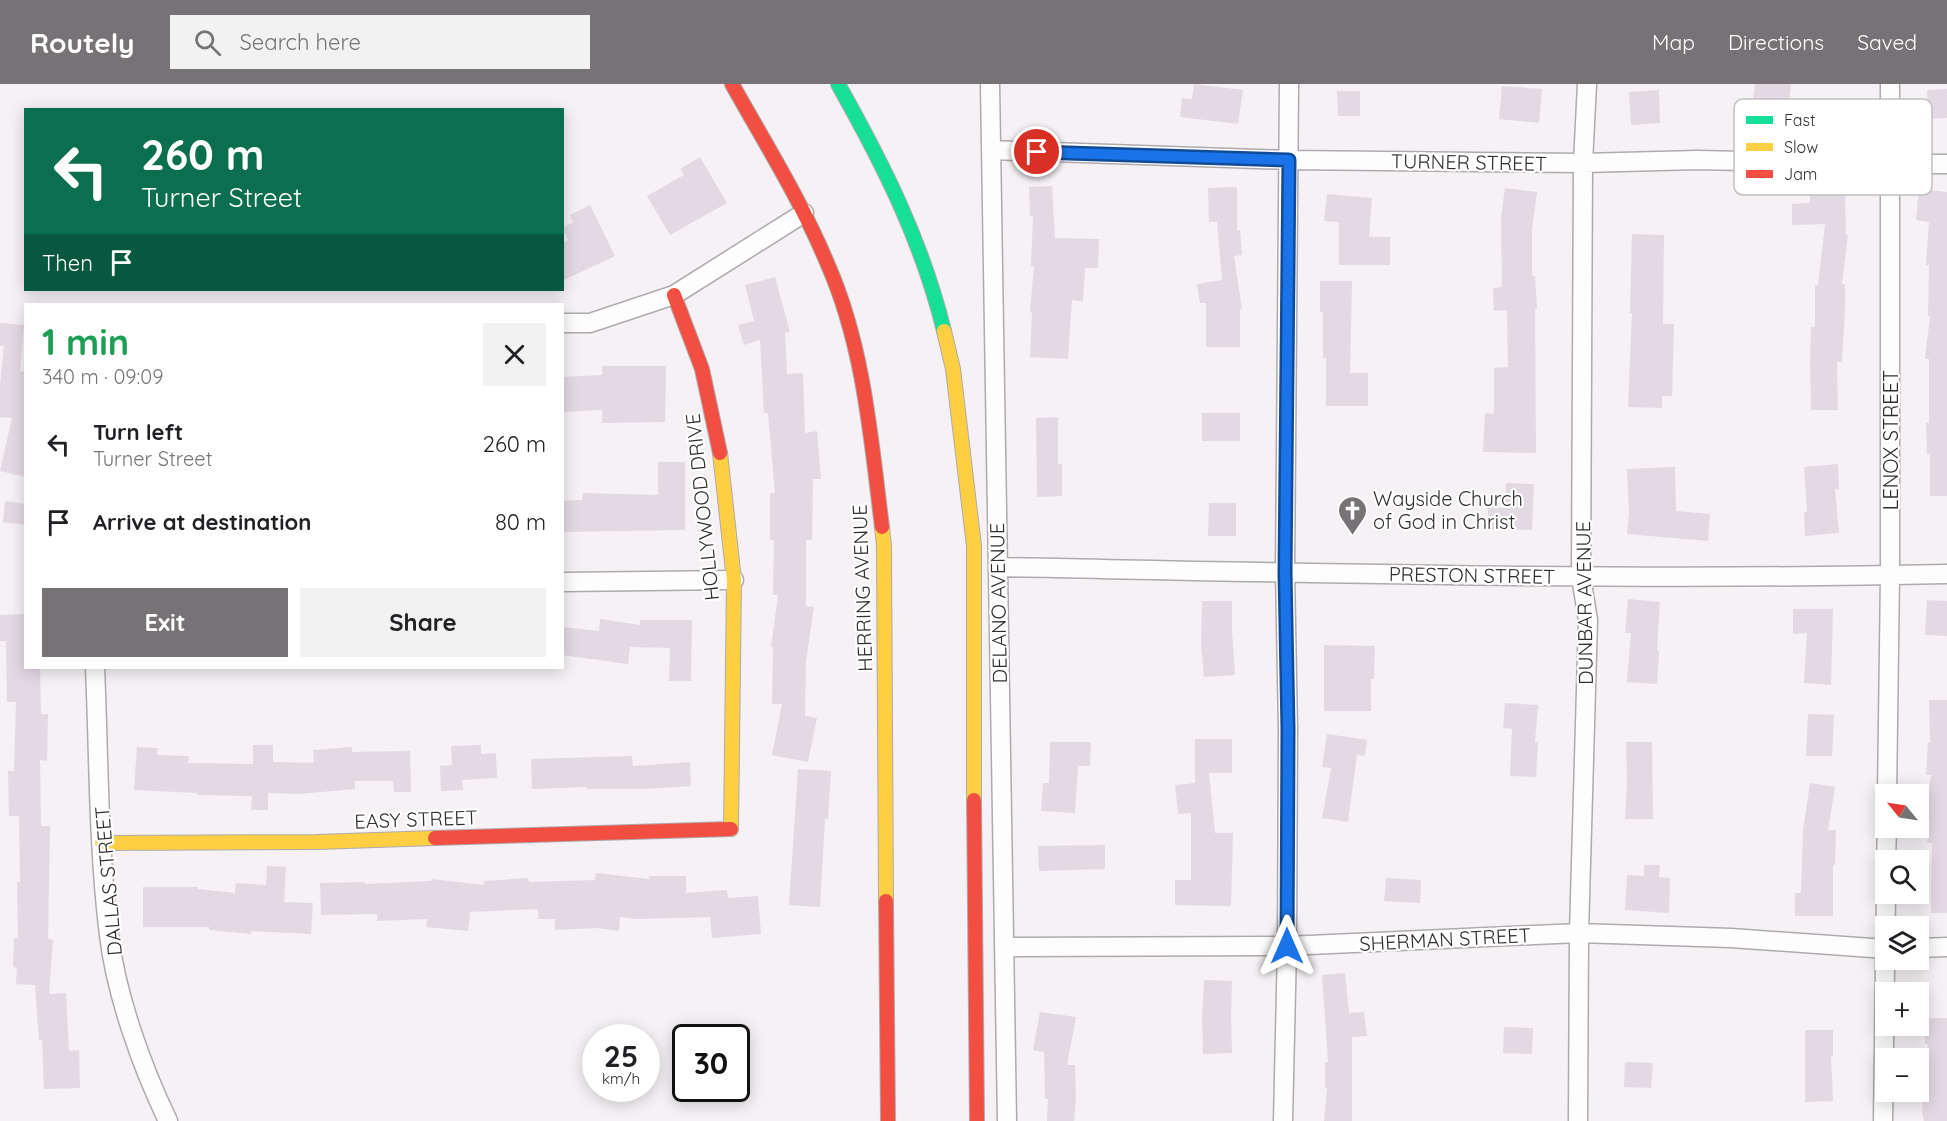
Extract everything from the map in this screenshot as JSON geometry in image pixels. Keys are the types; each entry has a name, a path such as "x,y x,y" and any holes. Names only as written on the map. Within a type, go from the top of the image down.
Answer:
{"main road":[{"name":"HERRING AVENUE","path":"732,84 804,213 829,266 856,351 870,429 884,546 888,1121"},
{"path":"838,84 877,153 914,234 938,306 953,369 974,546 977,1121"},
{"name":"HOLLYWOOD DRIVE","path":"674,295 702,369 716,428 734,580 731,829"},
{"name":"EASY STREET","path":"102,843 316,842 731,829"}],"street":[{"name":"DELANO AVENUE","path":"990,84 1007,1121"},
{"path":"1283,1121 1287,946 1288,729 1285,572 1289,84"},
{"name":"DUNBAR AVENUE","path":"1578,1121 1579,933 1588,620 1581,577 1583,163 1587,84"},
{"name":"LENOX STREET","path":"1890,84 1890,99"},
{"name":"TURNER STREET","path":"991,150 1289,160 1583,163 1734,161"},
{"name":"LENOX STREET","path":"1887,784 1890,575 1889,195"},
{"path":"564,323 590,323 674,295 804,213"},
{"name":"PRESTON STREET","path":"998,567 1581,577 1947,574"},
{"path":"564,582 734,580"},
{"name":"DALLAS STREET","path":"95,669 102,843 109,937 119,985 136,1044 168,1121"},
{"name":"SHERMAN STREET","path":"1004,947 1287,946 1579,933 1731,939 1875,948"},
{"path":"1929,948 1947,948"},
{"path":"1883,1121 1885,970"}],"building":[{"path":"1194,84 1243,90 1238,124 1180,117 1182,98 1192,99"},
{"path":"1755,84 1791,84 1790,99 1753,99"},
{"path":"1502,86 1542,89 1539,123 1499,119"},
{"path":"1947,89 1947,118 1932,119 1932,99 1927,99 1927,90"},
{"path":"1659,90 1660,123 1631,125 1629,92"},
{"path":"1337,91 1360,91 1360,116 1338,116"},
{"path":"700,157 727,203 670,235 647,196 684,175 680,169"},
{"path":"1052,186 1055,238 1099,239 1098,268 1085,268 1083,301 1072,300 1068,359 1030,357 1032,313 1030,312 1034,266 1031,266 1033,216 1030,216 1029,187"},
{"path":"1237,187 1237,230 1240,230 1242,255 1234,256 1242,309 1240,309 1240,347 1206,347 1206,303 1200,303 1197,284 1222,280 1217,222 1209,222 1208,188"},
{"path":"1505,188 1537,192 1532,229 1532,276 1535,276 1537,309 1535,309 1536,453 1483,452 1485,413 1494,414 1494,368 1508,367 1507,310 1494,311 1493,288 1502,287 1501,217"},
{"path":"1932,190 1947,192 1947,496 1930,496 1930,454 1927,454 1926,423 1929,423 1929,359 1925,359 1930,316 1928,316 1929,265 1926,265 1929,222 1916,220 1918,195 1932,195"},
{"path":"1327,194 1372,198 1369,237 1390,237 1390,265 1339,265 1339,222 1324,221"},
{"path":"1810,195 1845,195 1846,235 1848,235 1842,284 1845,284 1845,309 1842,362 1837,362 1838,410 1811,410 1811,327 1815,327 1815,285 1818,285 1825,224 1792,225 1792,204 1810,203"},
{"path":"590,205 615,256 564,280 564,242 568,240 564,227 573,222 570,215"},
{"path":"1632,234 1664,235 1663,324 1674,324 1672,396 1662,396 1662,408 1628,407 1632,313 1630,313"},
{"path":"775,277 790,332 785,333 787,374 803,373 805,433 817,431 821,479 813,479 812,540 806,540 806,606 814,607 806,661 805,716 817,718 808,762 772,755 782,704 772,704 773,647 771,647 778,595 773,595 774,540 770,540 770,493 775,493 768,413 764,413 760,340 744,345 738,325 754,321 745,285"},
{"path":"1320,281 1352,281 1350,373 1368,373 1368,406 1326,406 1326,358 1323,358"},
{"path":"0,323 24,325 20,371 24,372 24,477 0,471 12,418 0,417 4,346 0,346"},
{"path":"602,366 666,366 665,422 602,423 602,410 564,412 564,377 602,375"},
{"path":"1202,413 1240,413 1240,441 1202,441"},
{"path":"1058,417 1058,464 1062,464 1062,496 1037,497 1036,418"},
{"path":"658,462 685,462 685,530 564,532 564,501 582,500 583,493 658,495"},
{"path":"1838,464 1839,489 1835,489 1839,533 1805,536 1804,512 1807,512 1804,467"},
{"path":"1675,467 1676,511 1710,514 1708,541 1627,534 1629,513 1627,469"},
{"path":"1506,483 1534,484 1532,530 1488,529 1488,507 1505,508"},
{"path":"5,501 24,504 24,525 3,522"},
{"path":"1209,503 1236,503 1236,536 1208,536"},
{"path":"1628,599 1660,602 1657,684 1627,682 1631,633 1625,633"},
{"path":"1927,600 1947,601 1947,636 1925,635"},
{"path":"1202,601 1232,601 1235,675 1204,677 1201,644"},
{"path":"1793,609 1833,609 1831,685 1804,683 1807,633 1793,634"},
{"path":"24,614 24,669 40,669 41,714 48,714 47,761 40,760 41,826 50,826 48,939 53,940 49,994 66,993 69,1051 79,1050 80,1088 44,1089 42,1040 39,1040 35,985 16,984 17,968 13,967 14,938 18,938 19,816 9,816 8,771 14,771 16,702 7,702 6,641 0,641 0,615"},
{"path":"600,619 640,625 640,620 692,620 691,681 669,681 670,648 630,647 628,664 564,655 564,627 599,631"},
{"path":"1324,645 1375,646 1374,679 1371,679 1371,711 1324,711"},
{"path":"1929,700 1947,700 1947,913 1931,913 1932,843 1927,843 1931,775 1926,775 1928,743 1930,743"},
{"path":"1505,703 1538,705 1535,742 1538,742 1536,777 1510,776 1512,729 1503,728"},
{"path":"1808,714 1834,715 1832,756 1806,756"},
{"path":"1327,734 1367,740 1365,756 1357,755 1348,822 1322,818 1331,768 1322,767"},
{"path":"1195,739 1232,739 1232,773 1209,773 1215,833 1233,833 1231,906 1175,905 1175,880 1191,880 1191,813 1178,814 1175,785 1195,783"},
{"path":"1050,742 1091,742 1090,766 1078,766 1075,813 1041,811 1043,783 1049,783"},
{"path":"1626,742 1652,742 1653,819 1625,819"},
{"path":"253,745 273,745 273,762 314,763 313,750 352,747 352,752 410,751 411,792 394,792 393,781 355,781 355,789 299,794 268,793 268,810 251,810 252,796 134,790 137,747 158,748 157,755 189,756 188,763 253,764"},
{"path":"481,745 481,754 496,753 497,778 462,780 463,790 441,791 440,766 452,765 451,746"},
{"path":"632,756 633,766 690,762 691,786 643,789 587,789 587,787 532,789 531,759"},
{"path":"798,769 831,771 828,819 825,819 820,907 789,905"},
{"path":"1810,783 1835,787 1828,830 1836,830 1833,916 1795,916 1795,893 1801,893 1803,830"},
{"path":"1105,845 1105,869 1039,871 1038,846"},
{"path":"1644,865 1660,865 1659,877 1670,878 1669,913 1625,910 1627,875 1644,876"},
{"path":"267,866 286,867 284,902 313,903 311,934 251,931 251,934 209,930 209,927 143,927 143,887 198,887 198,889 235,893 236,883 266,885"},
{"path":"596,873 649,879 649,876 686,876 686,893 727,890 728,898 758,896 761,934 712,938 710,917 637,919 620,917 619,931 597,928 555,930 555,919 538,919 538,909 470,912 468,931 426,927 427,919 377,921 377,914 321,915 320,883 365,882 365,884 431,881 432,879 484,885 484,881 528,878 529,882 595,880"},
{"path":"1386,878 1421,880 1420,903 1384,901"},
{"path":"1345,973 1349,1013 1364,1012 1367,1036 1352,1037 1352,1121 1324,1121 1327,1088 1325,1088 1325,1062 1328,1062 1322,975"},
{"path":"1204,980 1232,981 1232,1053 1203,1054"},
{"path":"1040,1012 1076,1017 1067,1065 1075,1065 1074,1121 1047,1121 1048,1099 1045,1099 1044,1052 1033,1050"},
{"path":"1929,1018 1947,1018 1947,1121 1924,1121 1923,1102 1929,1102 1929,1048 1928,1044 1925,1044 1925,1036 1929,1036"},
{"path":"1504,1027 1533,1028 1532,1054 1503,1053"},
{"path":"1805,1030 1833,1030 1833,1056 1831,1056 1833,1101 1805,1102"},
{"path":"1625,1062 1653,1063 1651,1088 1624,1087"}],"traffic: fast":[{"path":"838,84 886,174 913,234 944,331"}],"traffic: slow":[{"path":"944,331 953,369 974,546 974,800"},
{"path":"720,453 734,580 731,829"},
{"path":"882,527 886,901"},
{"path":"102,843 317,842 435,838"}],"traffic: jam":[{"path":"732,84 807,218 840,296 858,361 870,427 882,527"},
{"path":"674,295 702,369 720,453"},
{"path":"974,800 977,1121"},
{"path":"435,838 731,829"},
{"path":"886,901 888,1121"}],"place":[{"name":"Wayside Church of God in Christ","path":"1352,536"}],"route":[{"path":"1037,152 1289,160 1285,572 1288,729 1287,946"}]}
